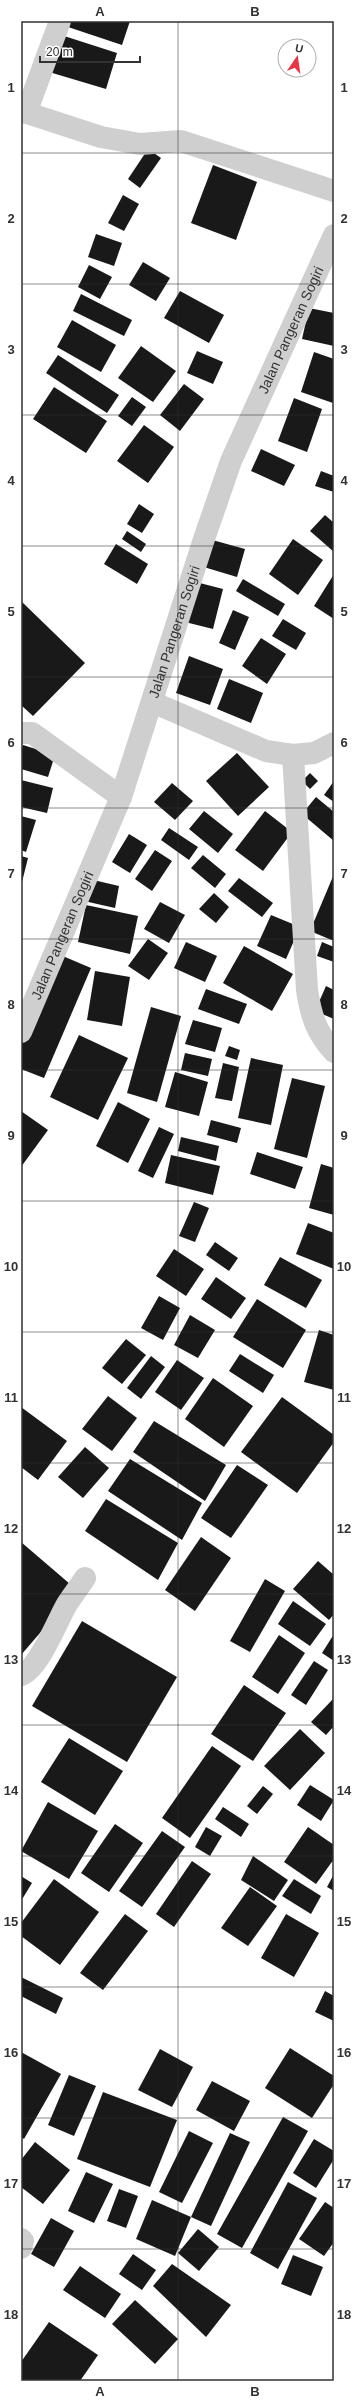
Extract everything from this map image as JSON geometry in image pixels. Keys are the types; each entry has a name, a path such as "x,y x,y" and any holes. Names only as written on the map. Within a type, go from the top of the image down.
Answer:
{"street":[{"path":"60,21 24,112 101,137 140,144 181,141 334,191"},
{"name":"Jalan Pangeran Sogiri","path":"21,1032 121,797 204,539 231,461 334,235"},
{"path":"152,702 266,751 293,754 314,753 334,743"},
{"path":"21,733 32,733 121,797"},
{"path":"293,754 298,866 311,1014 323,1039 334,1052"},
{"path":"21,1675 27,1673 34,1664 67,1604 85,1578"},
{"path":"21,2239 23,2241 21,2248"}],"building":[{"path":"67,21 130,21 122,45 65,26"},
{"path":"61,35 117,53 106,89 49,72"},
{"path":"148,149 161,158 140,188 128,179"},
{"path":"213,165 257,182 236,240 191,223"},
{"path":"123,195 139,204 124,231 108,223"},
{"path":"96,234 122,243 114,266 88,257"},
{"path":"143,262 170,278 156,301 129,285"},
{"path":"89,265 112,277 100,299 78,287"},
{"path":"180,291 224,315 209,343 164,318"},
{"path":"81,294 132,320 124,336 73,311"},
{"path":"309,308 334,313 334,346 302,339"},
{"path":"72,320 116,345 101,372 57,347"},
{"path":"141,346 176,371 153,402 118,378"},
{"path":"197,351 223,362 213,384 187,373"},
{"path":"314,352 334,359 333,403 301,392"},
{"path":"58,355 119,395 107,413 46,373"},
{"path":"184,384 204,399 180,431 160,415"},
{"path":"54,387 107,421 86,453 33,419"},
{"path":"132,397 146,407 132,426 118,416"},
{"path":"294,398 322,409 307,452 278,441"},
{"path":"144,425 174,447 148,483 117,461"},
{"path":"261,449 295,465 284,486 251,471"},
{"path":"321,471 334,476 334,492 315,486"},
{"path":"139,504 154,514 142,533 127,524"},
{"path":"325,515 334,523 334,552 310,531"},
{"path":"127,531 146,544 141,552 122,539"},
{"path":"205,538 245,549 237,577 197,565"},
{"path":"293,539 323,560 298,595 269,574"},
{"path":"116,544 148,564 137,584 104,564"},
{"path":"334,574 334,619 314,606"},
{"path":"243,579 285,604 278,616 236,591"},
{"path":"192,581 223,589 213,629 181,621"},
{"path":"21,601 85,663 33,716 21,705"},
{"path":"233,610 249,617 235,650 219,643"},
{"path":"283,619 306,633 296,650 272,636"},
{"path":"261,638 286,654 267,684 242,666"},
{"path":"189,656 223,669 210,705 176,693"},
{"path":"229,679 263,693 251,723 217,709"},
{"path":"23,745 55,755 48,777 21,769 21,752"},
{"path":"237,753 269,787 238,816 206,781"},
{"path":"310,773 318,781 310,789 302,781"},
{"path":"21,780 53,788 47,813 21,807"},
{"path":"334,781 334,802 324,795"},
{"path":"172,783 193,801 175,820 154,802"},
{"path":"316,797 334,812 334,841 302,814"},
{"path":"204,811 233,834 218,853 189,829"},
{"path":"265,811 292,832 263,871 235,850"},
{"path":"21,816 36,820 26,852 21,850"},
{"path":"169,828 198,847 189,860 161,840"},
{"path":"129,834 147,845 130,873 112,862"},
{"path":"155,850 172,861 152,891 135,879"},
{"path":"203,855 226,874 215,888 191,868"},
{"path":"21,856 28,858 22,882 21,882"},
{"path":"334,874 334,941 310,931"},
{"path":"239,878 273,903 262,917 228,891"},
{"path":"89,879 119,886 115,908 84,901"},
{"path":"214,893 229,907 216,923 199,909"},
{"path":"160,902 185,915 169,943 144,929"},
{"path":"86,905 138,916 130,954 78,942"},
{"path":"271,915 300,927 286,959 257,946"},
{"path":"148,939 168,953 149,980 128,966"},
{"path":"186,942 217,956 205,982 174,968"},
{"path":"322,942 334,947 334,962 317,956"},
{"path":"244,946 293,974 272,1011 223,983"},
{"path":"58,954 91,968 44,1078 21,1069 21,1043"},
{"path":"95,971 130,977 122,1026 87,1020"},
{"path":"326,986 334,990 334,1019 315,1011"},
{"path":"206,989 247,1004 239,1024 198,1009"},
{"path":"151,1007 181,1016 157,1102 127,1093"},
{"path":"193,1020 222,1028 215,1052 185,1044"},
{"path":"79,1035 128,1058 98,1120 50,1097"},
{"path":"229,1046 240,1050 237,1060 225,1056"},
{"path":"185,1053 212,1059 208,1076 181,1070"},
{"path":"251,1058 283,1065 271,1125 238,1118"},
{"path":"223,1063 239,1067 232,1101 215,1098"},
{"path":"175,1072 208,1082 199,1116 165,1107"},
{"path":"292,1078 325,1086 307,1158 274,1149"},
{"path":"118,1102 150,1119 128,1163 96,1146"},
{"path":"21,1111 48,1130 21,1167"},
{"path":"211,1120 241,1128 237,1143 207,1135"},
{"path":"159,1127 174,1134 153,1178 138,1171"},
{"path":"181,1137 219,1146 216,1161 178,1151"},
{"path":"257,1152 303,1167 295,1189 250,1174"},
{"path":"171,1155 220,1166 213,1195 165,1183"},
{"path":"321,1164 334,1168 334,1215 309,1208"},
{"path":"194,1202 209,1208 195,1242 179,1236"},
{"path":"308,1223 334,1233 334,1269 296,1254"},
{"path":"215,1242 238,1258 229,1271 206,1255"},
{"path":"174,1249 204,1269 186,1296 156,1276"},
{"path":"280,1257 322,1280 306,1308 264,1285"},
{"path":"216,1277 246,1298 231,1319 201,1299"},
{"path":"159,1296 180,1308 163,1340 141,1328"},
{"path":"257,1299 306,1330 283,1368 233,1337"},
{"path":"190,1315 215,1330 198,1358 174,1345"},
{"path":"319,1330 334,1335 334,1390 304,1382"},
{"path":"126,1339 146,1355 122,1384 102,1368"},
{"path":"240,1354 274,1375 263,1393 229,1371"},
{"path":"151,1356 165,1367 141,1399 127,1388"},
{"path":"177,1360 204,1378 181,1410 155,1392"},
{"path":"213,1378 253,1406 224,1447 185,1419"},
{"path":"108,1396 137,1418 112,1451 82,1429"},
{"path":"282,1397 334,1435 334,1442 297,1493 241,1452"},
{"path":"21,1407 67,1441 38,1480 21,1467"},
{"path":"154,1421 226,1465 205,1501 133,1452"},
{"path":"85,1447 109,1468 83,1498 58,1477"},
{"path":"130,1459 202,1503 182,1540 108,1491"},
{"path":"237,1465 268,1485 231,1538 201,1518"},
{"path":"106,1499 178,1543 158,1580 85,1531"},
{"path":"201,1537 231,1558 195,1611 165,1590"},
{"path":"21,1542 77,1590 21,1655"},
{"path":"318,1561 334,1575 334,1614 329,1620 293,1589"},
{"path":"265,1579 285,1591 250,1652 230,1641"},
{"path":"293,1601 326,1624 310,1646 278,1624"},
{"path":"82,1621 177,1677 127,1762 32,1706"},
{"path":"334,1634 334,1661 322,1653"},
{"path":"279,1635 305,1653 278,1694 252,1677"},
{"path":"314,1661 328,1670 306,1705 291,1695"},
{"path":"244,1685 286,1713 253,1761 211,1734"},
{"path":"334,1698 334,1726 326,1735 311,1722"},
{"path":"300,1729 325,1753 290,1790 264,1766"},
{"path":"69,1738 123,1771 95,1815 41,1782"},
{"path":"212,1746 241,1766 190,1838 162,1818"},
{"path":"310,1785 334,1800 321,1821 297,1805"},
{"path":"263,1786 273,1794 257,1814 247,1806"},
{"path":"48,1802 98,1831 69,1879 21,1851"},
{"path":"223,1807 249,1824 241,1837 215,1819"},
{"path":"115,1824 143,1843 109,1892 81,1873"},
{"path":"206,1827 222,1836 210,1856 195,1847"},
{"path":"308,1827 334,1845 334,1859 316,1884 284,1862"},
{"path":"162,1831 185,1847 142,1907 119,1891"},
{"path":"253,1856 288,1880 274,1901 241,1880"},
{"path":"192,1861 211,1874 174,1927 156,1914"},
{"path":"334,1874 334,1891 327,1887"},
{"path":"21,1876 32,1883 21,1901"},
{"path":"54,1879 99,1912 60,1965 21,1936 21,1923"},
{"path":"294,1879 321,1896 311,1914 282,1896"},
{"path":"250,1887 277,1906 248,1946 221,1928"},
{"path":"125,1914 148,1931 103,1990 80,1973"},
{"path":"286,1914 319,1933 294,1977 261,1958"},
{"path":"21,1977 63,1998 56,2014 21,1996"},
{"path":"325,1991 334,1996 334,2021 315,2012"},
{"path":"290,2048 334,2076 334,2084 312,2118 265,2088"},
{"path":"160,2049 193,2067 172,2107 138,2090"},
{"path":"21,2052 61,2074 24,2139 21,2137"},
{"path":"69,2075 96,2086 74,2136 48,2125"},
{"path":"212,2081 250,2101 234,2131 196,2110"},
{"path":"103,2092 177,2120 150,2187 77,2159"},
{"path":"283,2117 308,2131 242,2248 217,2234"},
{"path":"189,2131 213,2143 182,2203 159,2192"},
{"path":"230,2133 250,2142 211,2226 191,2217"},
{"path":"314,2139 334,2151 334,2159 316,2188 293,2173"},
{"path":"35,2142 70,2170 43,2204 21,2187 21,2160"},
{"path":"86,2172 113,2184 94,2223 68,2211"},
{"path":"288,2182 317,2198 278,2269 250,2253"},
{"path":"119,2189 138,2196 126,2228 107,2221"},
{"path":"152,2200 191,2217 175,2256 136,2239"},
{"path":"325,2202 334,2208 334,2242 324,2256 299,2239"},
{"path":"51,2218 74,2231 54,2267 31,2254"},
{"path":"198,2229 219,2247 199,2271 178,2253"},
{"path":"133,2254 156,2270 142,2290 119,2274"},
{"path":"293,2255 323,2267 311,2296 281,2284"},
{"path":"172,2264 231,2305 206,2337 153,2286"},
{"path":"80,2266 121,2294 105,2318 63,2290"},
{"path":"135,2300 178,2339 155,2364 112,2324"},
{"path":"49,2322 98,2355 80,2381 21,2381 21,2362"}]}
